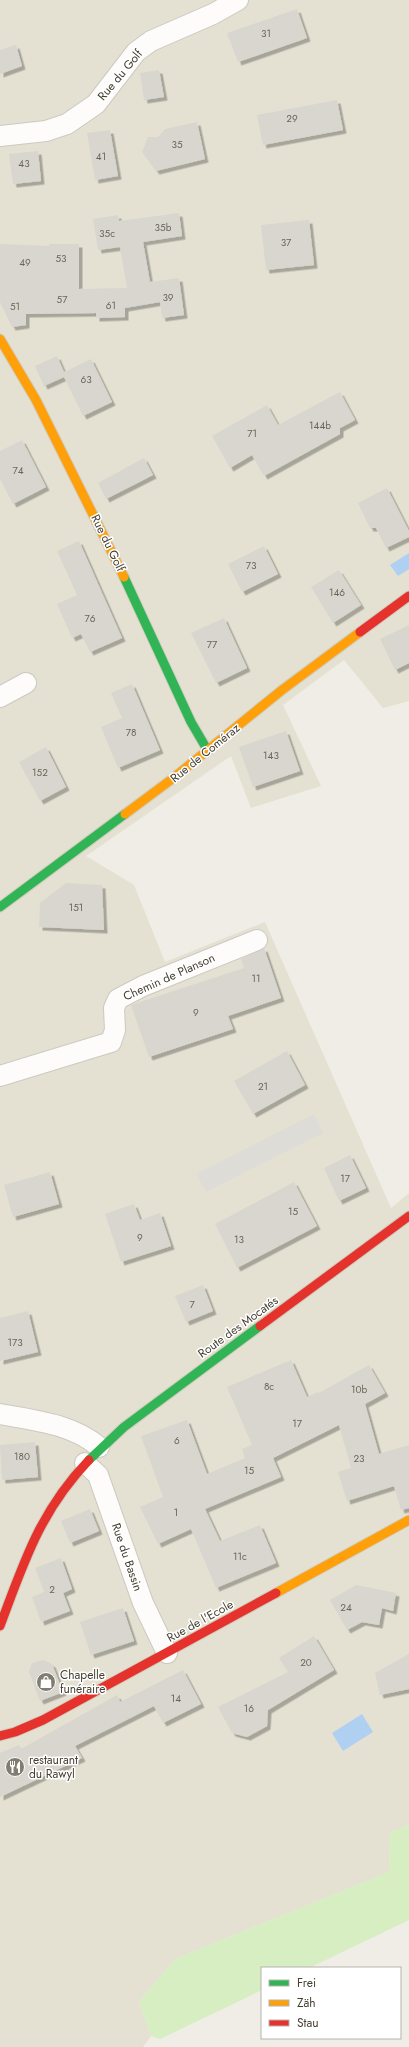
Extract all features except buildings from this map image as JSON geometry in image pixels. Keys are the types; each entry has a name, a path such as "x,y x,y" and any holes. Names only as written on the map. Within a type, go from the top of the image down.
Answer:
{"street":[{"name":"Rue du Golf","path":"0,136 46,131 74,120 96,104 136,52 151,41 213,14 238,0"},
{"name":"Rue du Golf","path":"0,339 36,400 110,545 191,722 208,751"},
{"name":"Rue de Coméraz","path":"0,907 208,751 282,690 409,596"},
{"path":"0,697 26,683"},
{"name":"Chemin de Planson","path":"0,1076 111,1042 115,1030 114,1008 118,999 137,989 257,940"},
{"name":"Route des Mocatés","path":"0,1626 30,1546 56,1500 85,1462 99,1447 409,1216"},
{"path":"0,1414 76,1432 91,1440 99,1447"},
{"name":"Rue du Bassin","path":"85,1462 98,1475 143,1603 167,1653"},
{"name":"Rue de l'Ecole","path":"0,1736 15,1732 43,1720 409,1520"}],"shaded area":[{"path":"0,0 409,0 409,701 383,708 344,660 283,705 321,786 251,808 231,756 86,856 134,885 165,962 265,922 391,1208 409,1193 409,1824 390,1833 389,1872 175,1959 139,2002 151,2036 143,2047 0,2047"},
{"path":"314,1114 323,1133 206,1192 196,1174"}],"green space":[{"path":"409,1824 409,1920 311,1967 261,1967 261,1990 160,2039 151,2036 139,2002 175,1959 389,1872 390,1833"}],"water":[{"path":"409,553 409,569 398,576 390,565"},
{"path":"362,1714 373,1732 343,1751 332,1733"}],"traffic: fast":[{"path":"124,577 191,722 208,751"},
{"path":"0,907 125,814"},
{"path":"89,1460 124,1427 260,1326"}],"traffic: slow":[{"path":"0,339 36,400 124,577"},
{"path":"125,814 172,779 282,690 360,632"},
{"path":"276,1593 409,1520"}],"traffic: jam":[{"path":"360,632 409,596"},
{"path":"260,1326 409,1216"},
{"path":"0,1626 17,1580 35,1538 58,1498 89,1460"},
{"path":"0,1736 15,1732 43,1720 276,1593"}],"place":[{"name":"Chapelle funéraire","path":"46,1682"},
{"name":"restaurant du Rawyl","path":"15,1767"}]}
